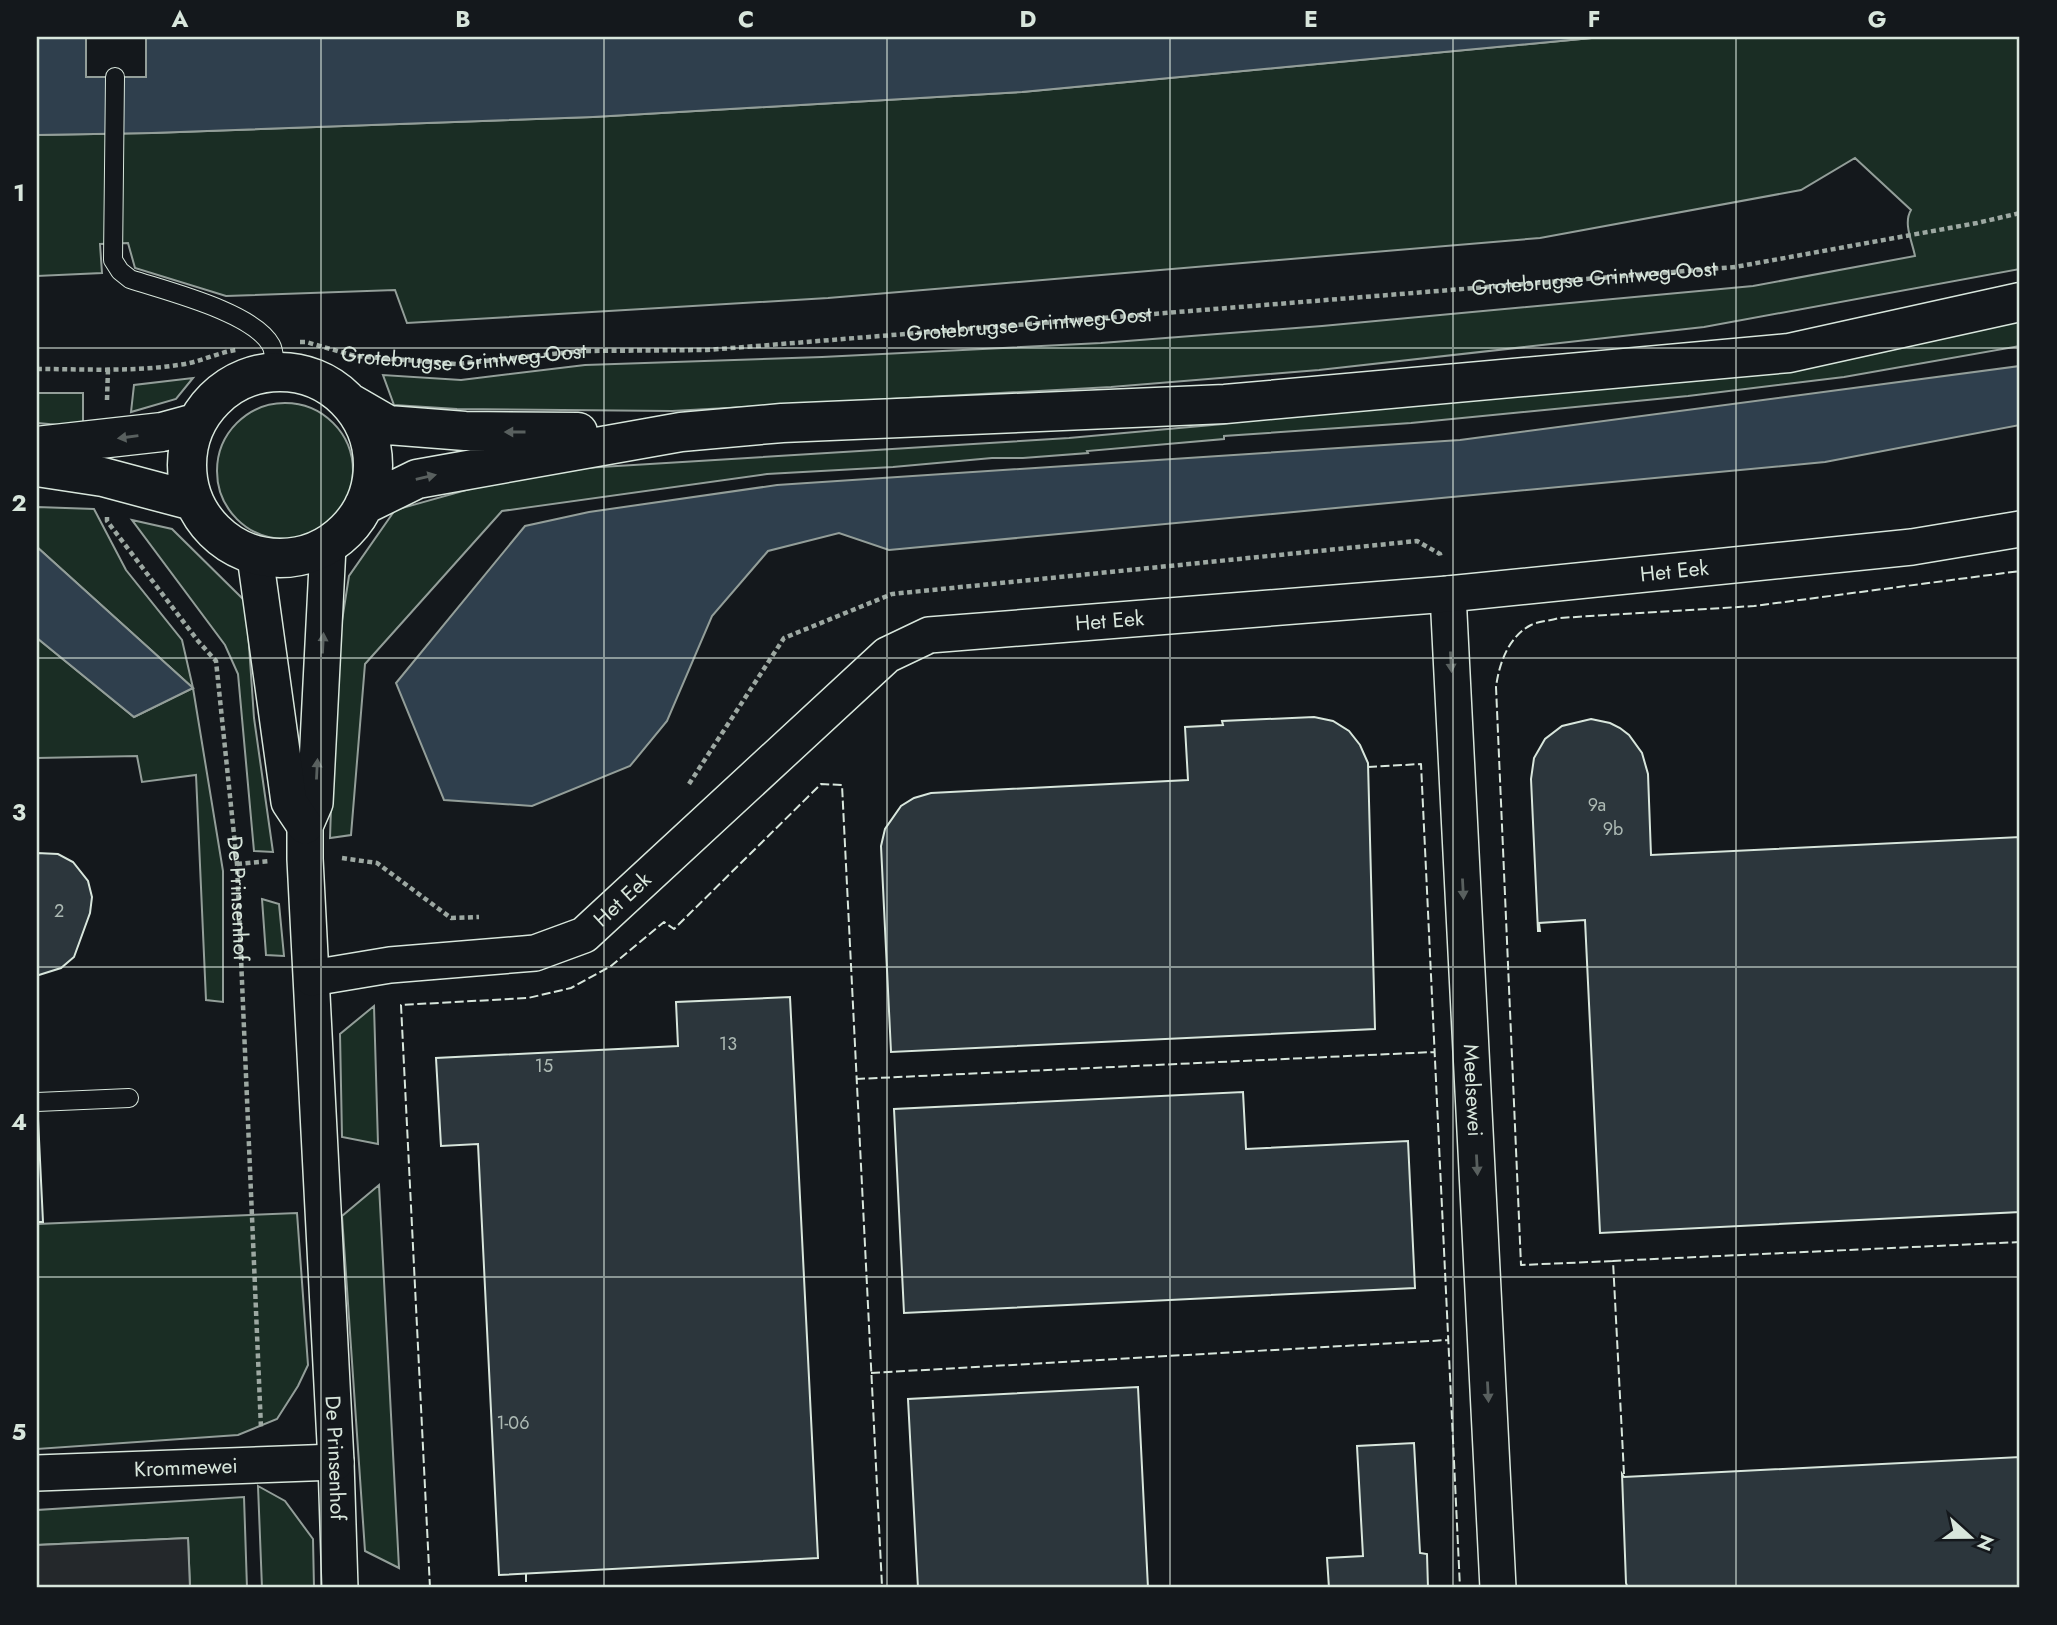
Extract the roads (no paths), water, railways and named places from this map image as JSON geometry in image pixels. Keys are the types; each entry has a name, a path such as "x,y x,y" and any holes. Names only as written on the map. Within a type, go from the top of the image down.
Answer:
{"street":[{"path":"364,505 417,479 681,432 782,423 1225,404 1788,353 2020,302"},
{"path":"350,403 365,426 372,452 372,479 364,505 349,528 328,546 304,555 280,559 255,556 229,544 207,525 193,500 186,475 187,448 195,423 212,400 235,382 265,372 273,359 326,383 350,403 388,425 465,432 681,432"},
{"path":"37,446 162,432 195,423"},
{"path":"37,467 103,477 193,500"},
{"name":"Het Eek","path":"312,978 390,965 536,953 584,935 887,655 929,635 1448,594 1912,547 2020,529"},
{"name":"De Prinsenhof","path":"328,546 315,803 305,826 340,1588"},
{"name":"De Prinsenhof","path":"255,556 289,802 305,826"},
{"name":"Meelsewei","path":"1448,594 1498,1588"},
{"name":"Krommewei","path":"37,1473 336,1462"}],"lane":[{"path":"115,77 113,260 120,271 130,279 233,314 251,325 273,359"},
{"path":"37,1102 129,1098"}],"water":[{"path":"37,37 1602,37 1022,92 593,117 37,135"},
{"path":"2020,366 2020,425 1825,462 889,550 839,533 768,551 712,616 667,721 630,766 532,806 444,800 396,683 525,526 589,512 777,485 1460,440"},
{"path":"37,547 193,688 134,717 37,638"}]}
